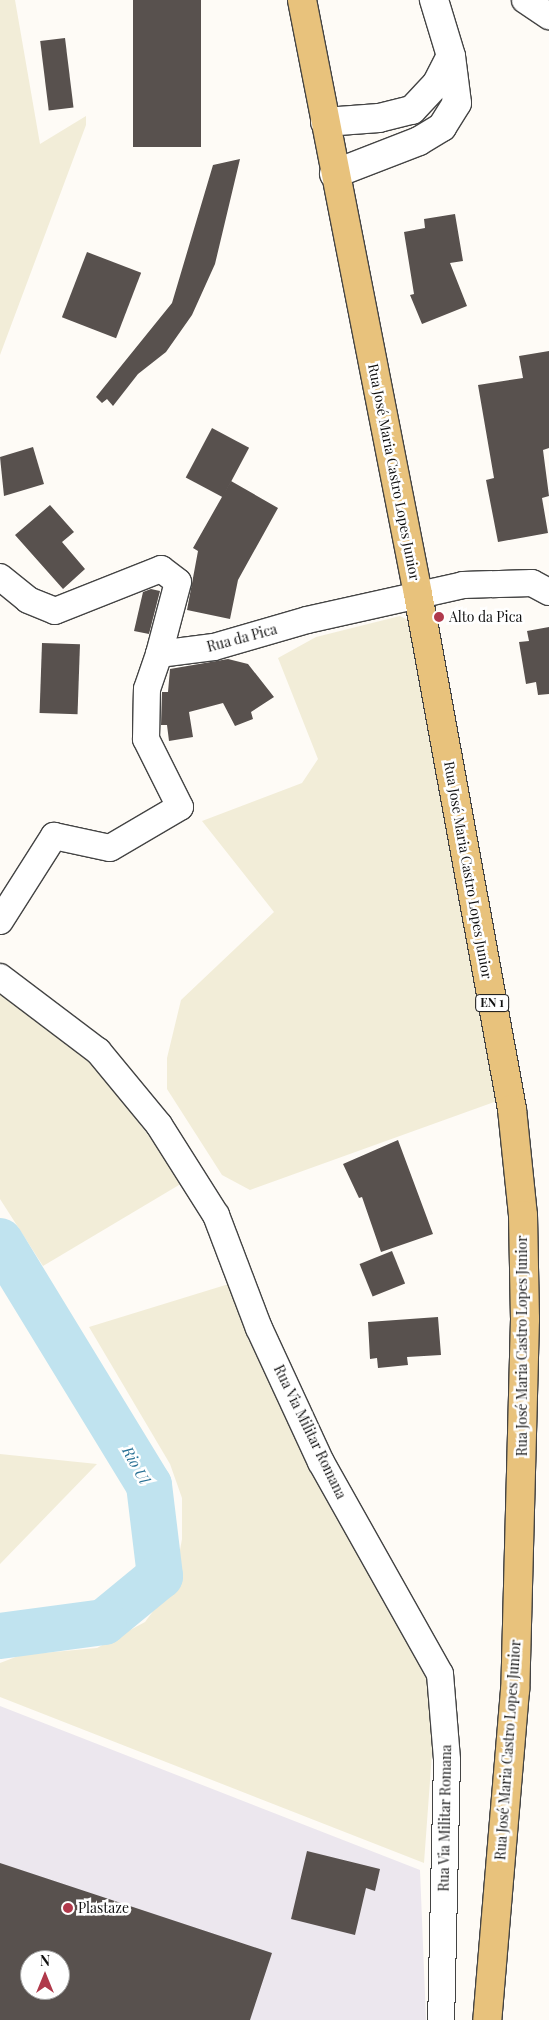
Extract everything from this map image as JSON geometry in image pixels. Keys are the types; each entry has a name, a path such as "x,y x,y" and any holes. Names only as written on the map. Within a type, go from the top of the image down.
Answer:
{"main road":[{"name":"Rua José Maria Castro Lopes Junior","path":"302,0 334,174 418,594 512,1110 523,1215 526,1319 515,1690 487,2020"}],"street":[{"path":"334,174 419,141 442,127 457,103 450,56 434,0"},
{"path":"524,0 549,16"},
{"path":"325,122 379,118 412,110 437,84 450,56"},
{"path":"0,578 28,600 55,611 161,569 178,582 148,689 146,739 180,807 110,848 54,836 0,921"},
{"name":"Rua da Pica","path":"159,654 214,647 307,620 463,585 532,583 549,592"},
{"name":"Rua Via Militar Romana","path":"0,977 98,1050 159,1125 205,1198 321,1462 440,1674 447,1760 441,2020"}],"shaded area":[{"path":"0,0 15,0 40,144 86,116 86,125 0,355"},
{"path":"400,616 414,623 497,1101 250,1190 222,1175 167,1089 167,1058 181,1000 274,912 202,821 302,783 318,759 278,658 316,637"},
{"path":"0,987 86,1054 184,1182 43,1266 0,1199"},
{"path":"232,1283 247,1337 291,1423 416,1645 431,1693 434,1726 424,1863 0,1697 0,1663 21,1655 97,1648 145,1622 174,1583 182,1539 182,1498 170,1464 89,1327"},
{"path":"0,1454 97,1464 0,1564"},
{"path":"0,1706 420,1870 426,2020 0,2020"}],"building":[{"path":"133,0 201,0 201,147 133,147"},
{"path":"65,38 74,107 49,111 40,41"},
{"path":"240,159 215,264 192,315 166,352 138,374 113,406 107,399 102,403 96,397 172,303 213,165"},
{"path":"455,214 463,261 450,263 467,306 422,324 410,295 414,294 404,232 425,228 424,219"},
{"path":"87,252 141,273 116,338 62,317"},
{"path":"549,351 549,448 543,450 549,496 542,498 548,533 498,542 486,480 494,478 478,385 523,378 519,356"},
{"path":"212,428 249,448 223,497 186,477"},
{"path":"33,447 44,484 4,496 0,457"},
{"path":"231,481 278,508 238,580 230,619 187,610 198,551 193,548"},
{"path":"50,505 74,532 62,542 85,569 63,589 15,535"},
{"path":"151,589 160,591 149,634 134,631 143,592"},
{"path":"549,627 549,694 538,695 536,682 526,684 519,642 529,641 527,631"},
{"path":"42,643 80,644 78,714 40,713"},
{"path":"228,659 248,664 274,697 251,712 253,719 235,726 223,703 189,712 193,737 169,741 167,725 161,725 162,692 168,692 170,669"},
{"path":"398,1140 433,1234 381,1252 362,1197 359,1198 343,1164"},
{"path":"392,1251 405,1283 373,1297 360,1264"},
{"path":"438,1317 441,1355 407,1357 408,1365 378,1368 377,1358 370,1359 368,1322"},
{"path":"307,1851 380,1869 375,1891 366,1888 355,1935 291,1919"},
{"name":"Plastaze","path":"0,1863 272,1953 250,2020 0,2020"}],"waterway":[{"name":"Rio Ul","path":"0,1241 149,1485 160,1576 104,1622 0,1636"}],"place":[{"name":"Alto da Pica","path":"439,617"},
{"name":"Plastaze","path":"68,1908"}]}
